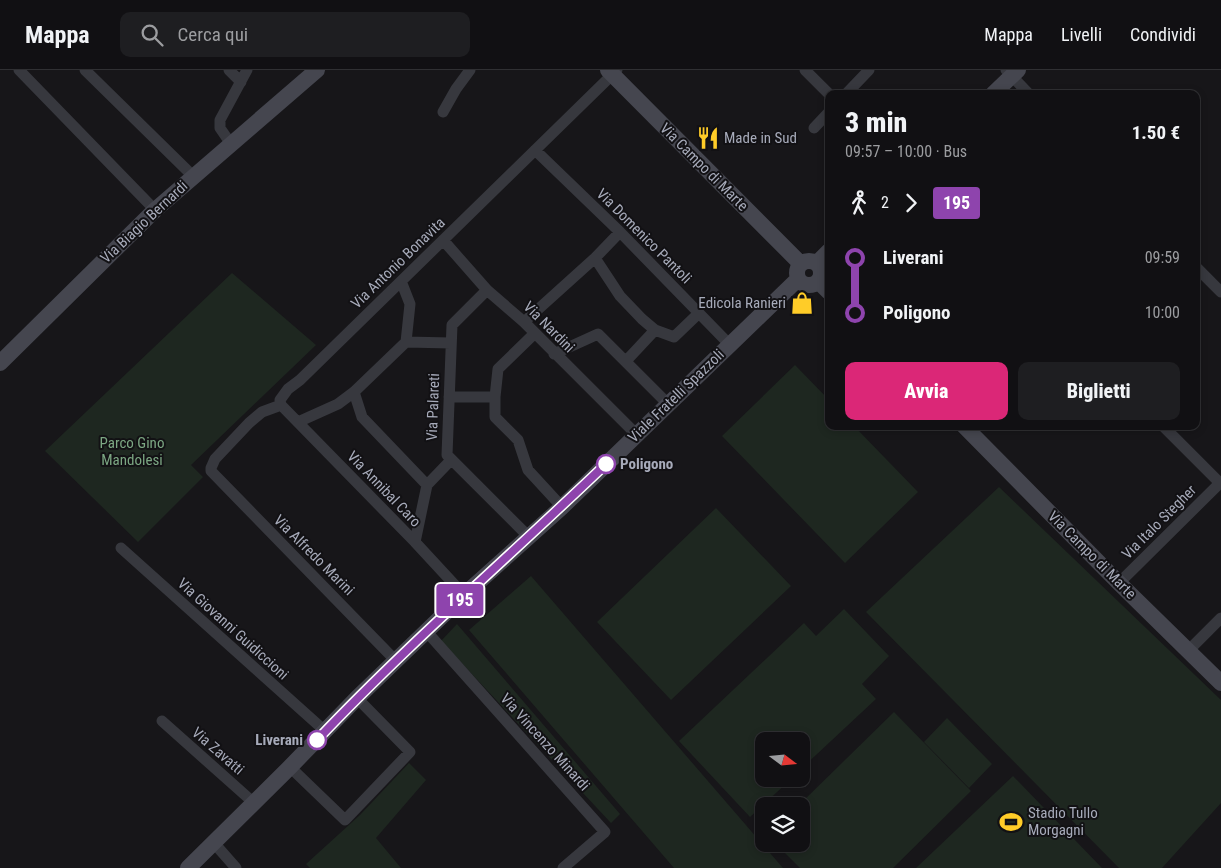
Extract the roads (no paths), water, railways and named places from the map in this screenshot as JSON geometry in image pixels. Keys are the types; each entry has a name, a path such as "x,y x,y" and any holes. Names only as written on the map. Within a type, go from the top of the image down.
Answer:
{"street":[{"path":"19,70 155,210"},
{"path":"86,70 194,177"},
{"path":"229,70 241,82"},
{"path":"231,144 220,128 220,120 247,70"},
{"name":"Via Biagio Bernardi","path":"0,363 155,210 317,70"},
{"path":"443,112 456,89 470,70"},
{"path":"805,70 825,90"},
{"path":"850,90 869,70"},
{"name":"Via Antonio Bonavita","path":"281,405 280,400 288,389 307,373 535,150 612,72"},
{"name":"Via Campo di Marte","path":"612,72 805,268"},
{"path":"996,90 1012,72 1026,90"},
{"path":"814,128 825,116"},
{"name":"Via Domenico Pantoli","path":"535,150 620,232 730,344"},
{"path":"524,322 595,258 620,232"},
{"name":"Via Nardini","path":"443,240 488,290 524,322 636,434"},
{"name":"Viale Fratelli Spazzoli","path":"188,868 396,660 562,506 730,344 805,268 825,254"},
{"path":"595,258 620,296 655,330 674,337 699,313"},
{"path":"805,268 808,285 823,286"},
{"path":"1200,271 1221,292"},
{"path":"298,422 338,404 354,392 406,342 410,304 400,281"},
{"name":"Via Palareti","path":"488,290 452,325 447,455 528,536"},
{"path":"626,361 655,330"},
{"path":"534,334 498,369 495,397 496,417 518,440 528,470 562,506"},
{"path":"554,354 598,334 668,404"},
{"path":"406,342 451,343"},
{"path":"354,392 362,416 427,485"},
{"path":"449,397 495,397"},
{"name":"Via Annibal Caro","path":"281,405 464,595"},
{"name":"Via Alfredo Marini","path":"281,405 262,412 248,423 214,458 210,468 211,471 396,660"},
{"name":"Via Campo di Marte","path":"968,430 1221,683"},
{"path":"1167,430 1221,482"},
{"path":"415,542 427,485 451,460"},
{"name":"Via Italo Stegher","path":"1119,583 1221,482"},
{"name":"Via Giovanni Guidiccioni","path":"121,548 325,731"},
{"path":"1188,651 1221,618"},
{"name":"Via Vincenzo Minardi","path":"427,632 605,832 563,868"},
{"path":"290,767 345,820 410,752 357,698"},
{"name":"Via Zavatti","path":"162,721 254,802"},
{"path":"214,843 236,868"}],"place":[{"name":"Made in Sud","path":"708,138"},
{"name":"Edicola Ranieri","path":"802,303"},
{"name":"Poligono","path":"606,464"},
{"name":"Liverani","path":"317,740"},
{"name":"Stadio Tullo Morgagni","path":"1011,822"}],"park label":[{"name":"Parco Gino Mandolesi","path":"132,452"}]}
